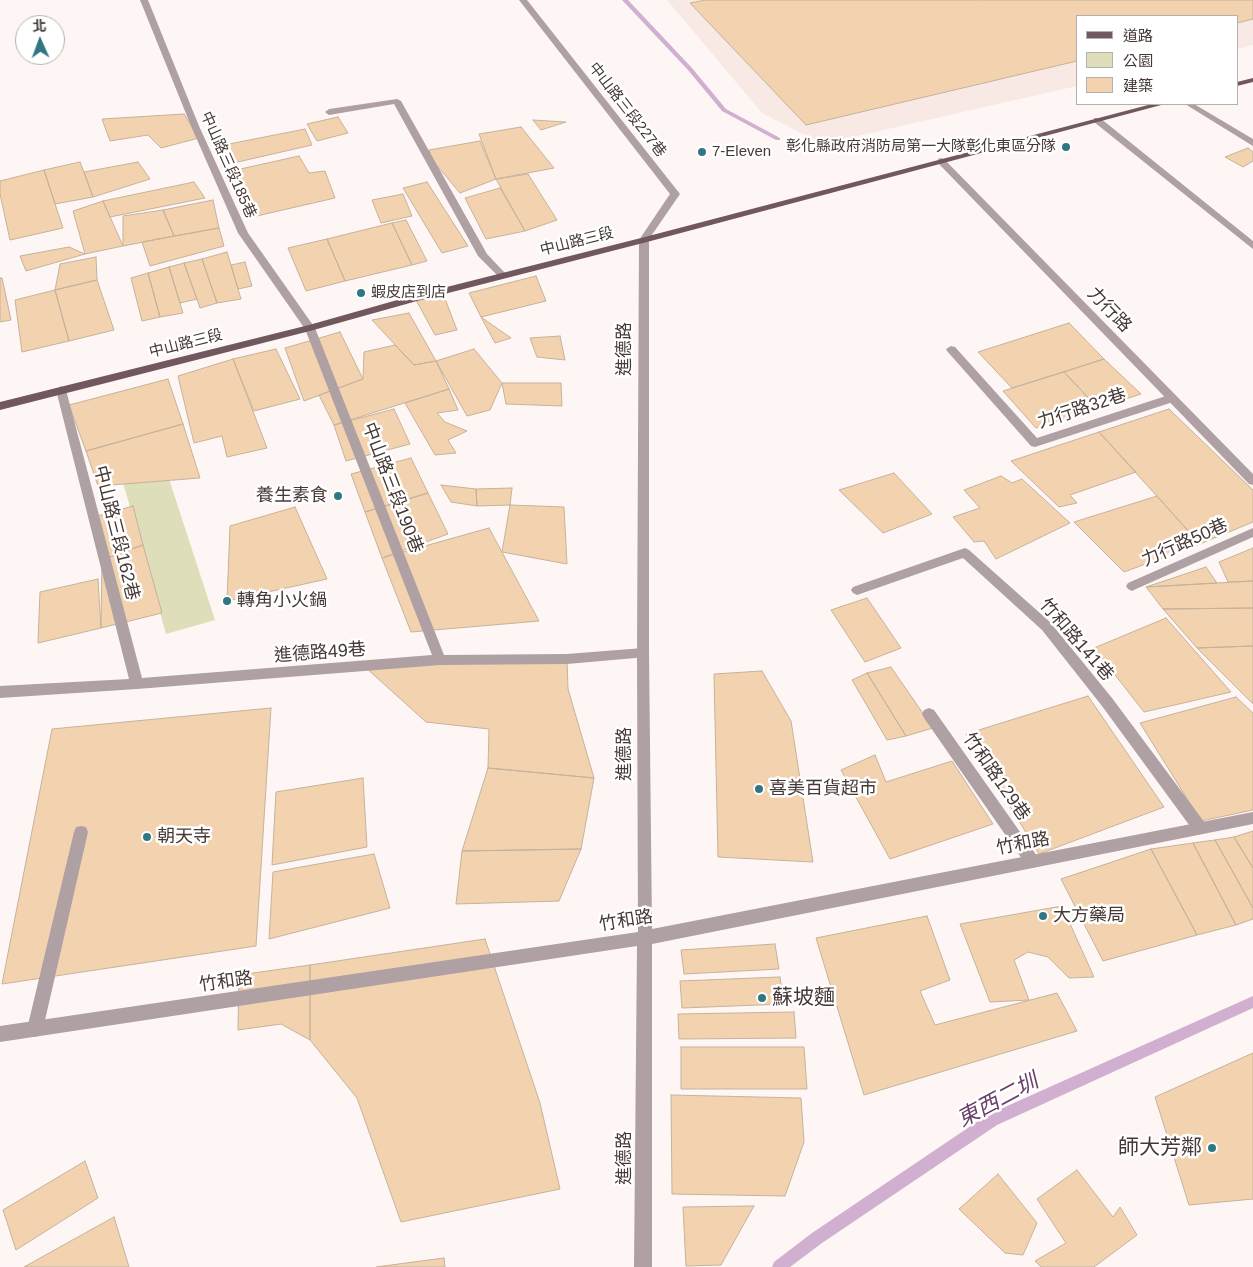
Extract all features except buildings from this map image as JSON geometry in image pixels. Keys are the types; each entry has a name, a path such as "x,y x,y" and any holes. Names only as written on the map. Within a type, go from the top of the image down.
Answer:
{"main road":[{"path":"1238,84 1253,80"},
{"name":"中山路三段","path":"0,406 310,328 415,298 1158,105"}],"street":[{"name":"中山路三段185巷","path":"144,0 195,126 243,233 310,328"},
{"name":"中山路三段227巷","path":"523,0 675,194 644,240"},
{"path":"329,112 397,101 483,256 503,276"},
{"path":"1191,105 1253,143"},
{"path":"1097,120 1253,246"},
{"name":"力行路","path":"941,161 1253,481"},
{"name":"進德路","path":"643,1267 645,938 643,653 644,240"},
{"name":"中山路三段190巷","path":"310,328 440,660"},
{"name":"力行路32巷","path":"951,350 1035,443 1172,398"},
{"name":"中山路三段162巷","path":"61,390 137,684"},
{"name":"力行路50巷","path":"1132,586 1253,532"},
{"name":"竹和路141巷","path":"857,590 964,553 1046,626 1107,702 1200,828"},
{"name":"進德路49巷","path":"0,692 137,684 440,660 567,660 643,653"},
{"name":"竹和路129巷","path":"930,714 1032,861"},
{"name":"竹和路","path":"0,1034 645,938 1253,818"},
{"path":"35,1029 81,832"}],"shaded area":[{"path":"667,0 1253,0 1253,45 1238,49 1238,15 1076,15 1076,86 822,144 762,113"}],"green space":[{"path":"141,393 215,620 166,634 101,405"}],"waterway":[{"path":"625,0 690,69 724,110 778,139"},
{"name":"東西二圳","path":"779,1267 817,1238 992,1120 1253,1002"}],"place":[{"name":"彰化縣政府消防局第一大隊彰化東區分隊","path":"1066,147"},
{"name":"7-Eleven","path":"702,152"},
{"name":"蝦皮店到店","path":"361,293"},
{"name":"養生素食","path":"338,496"},
{"name":"轉角小火鍋","path":"227,601"},
{"name":"喜美百貨超市","path":"759,789"},
{"name":"朝天寺","path":"147,837"},
{"name":"大方藥局","path":"1043,916"},
{"name":"蘇坡麵","path":"762,998"},
{"name":"師大芳鄰","path":"1212,1148"}]}
